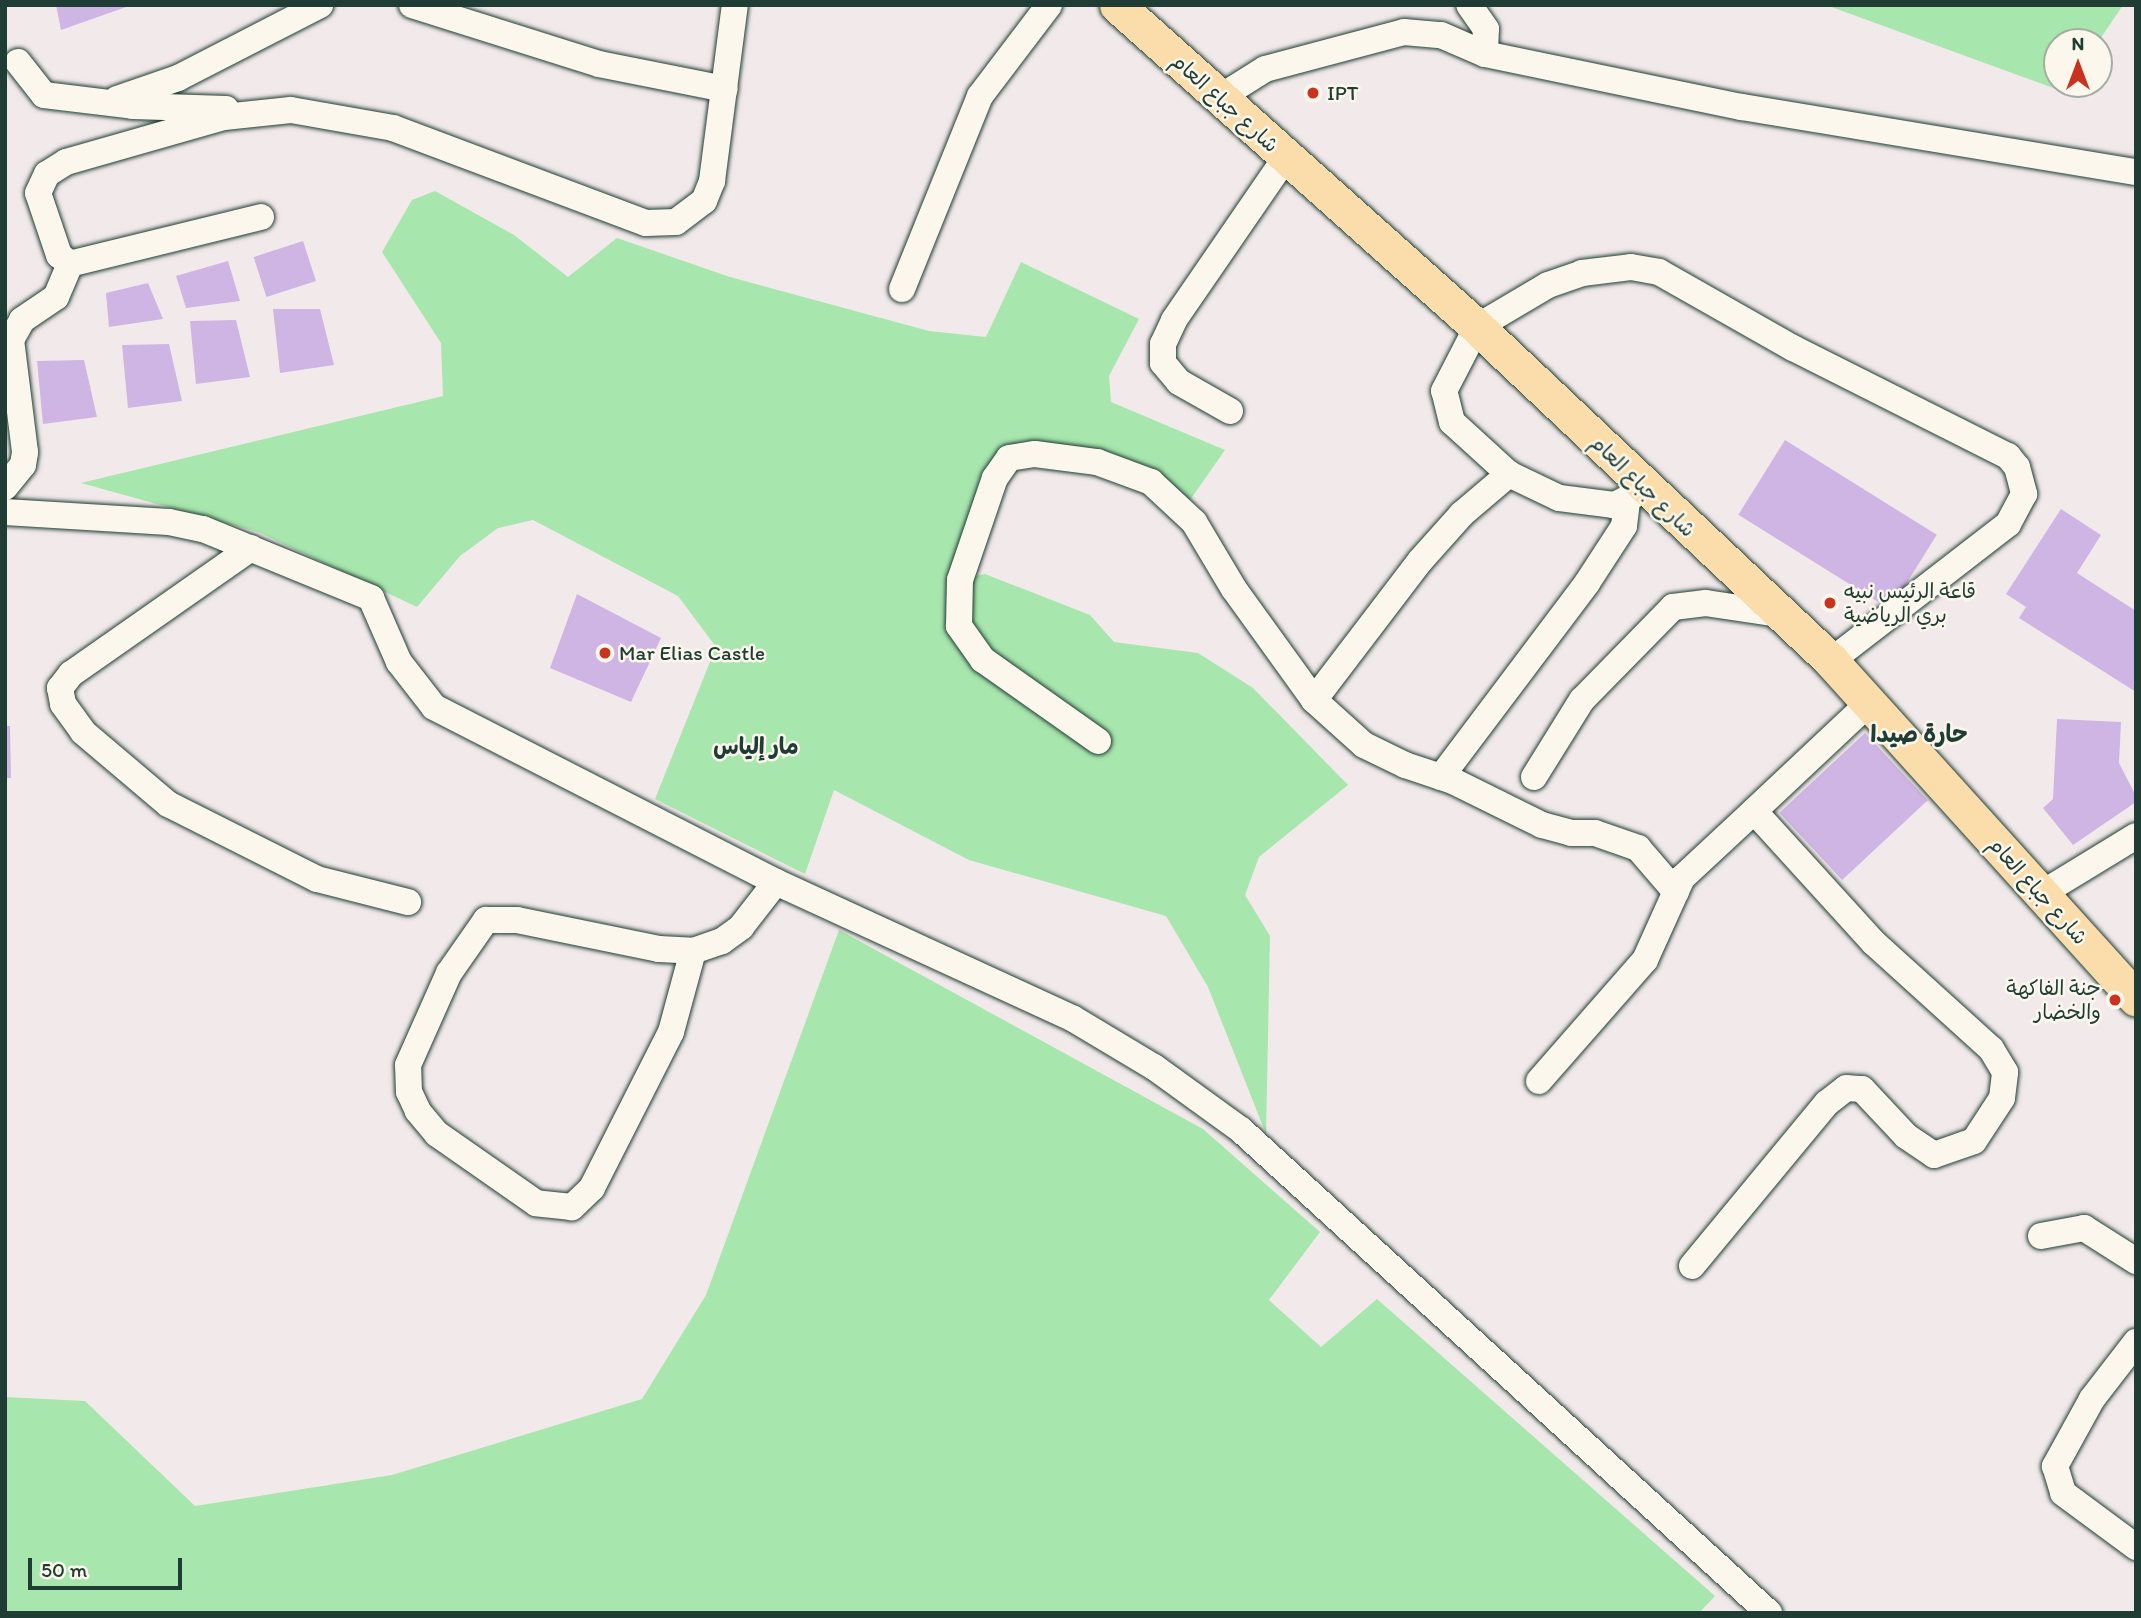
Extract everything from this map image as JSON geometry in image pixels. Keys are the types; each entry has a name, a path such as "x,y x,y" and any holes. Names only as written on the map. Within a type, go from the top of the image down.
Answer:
{"main road":[{"name":"شارع جباع العام","path":"1117,5 1476,327 1636,494 1831,661 2136,999"}],"street":[{"path":"105,103 178,78 320,5"},
{"path":"412,5 599,64 725,89"},
{"path":"18,62 44,95 105,103 312,111 393,128 646,223 676,222 704,201 712,181 735,5"},
{"path":"902,289 980,96 1049,5"},
{"path":"1469,5 1486,29 1485,54"},
{"path":"1219,98 1265,69 1404,32 1441,35 1485,54 1742,107 2136,172"},
{"path":"70,264 59,254 38,204 41,183 56,167 224,117 270,111"},
{"path":"1230,411 1180,382 1163,363 1163,344 1174,320 1286,157"},
{"path":"70,264 261,217"},
{"path":"5,487 23,465 25,452 11,340 22,320 56,297 70,264"},
{"path":"1636,494 1614,505 1580,504 1509,474 1452,422 1443,400 1448,380 1476,327 1548,285 1582,273 1631,267 1659,272 1793,348 2008,457 2017,467 2024,494 2008,524 1831,661"},
{"path":"1098,741 983,660 959,625 960,580 995,478 1009,458 1035,454 1097,462 1151,482 1168,493 1194,522 1234,589 1314,700 1364,745 1441,777 1542,825 1571,833 1595,833 1638,848 1676,892"},
{"path":"1314,700 1420,561 1462,514 1509,474"},
{"path":"1441,777 1587,583 1624,526 1636,494"},
{"path":"5,512 169,522 240,541 371,598 399,662 434,707 776,883 1072,1018 1154,1067 1241,1130 1769,1613"},
{"path":"251,548 71,674 60,688 63,704 83,732 168,804 317,879 357,892 408,902"},
{"path":"1534,777 1582,700 1673,607 1706,603 1779,614"},
{"path":"1539,1081 1645,960 1682,878 1868,704"},
{"path":"1692,1266 1840,1091 1862,1089 1906,1136 1934,1155 1974,1141 1990,1121 2005,1082 2005,1072 1990,1049 1874,943 1754,811"},
{"path":"2040,894 2136,836"},
{"path":"693,951 671,1032 592,1188 572,1208 536,1203 437,1134 418,1111 409,1092 408,1065 449,974 486,920 517,920 659,949 693,951 722,940 741,927 776,883"},
{"path":"2041,1236 2084,1228 2136,1261"},
{"path":"2136,1342 2092,1399 2055,1466 2063,1493 2136,1547"}],"green space":[{"path":"1826,5 2123,5 2107,28 2043,28 2043,84"},
{"path":"435,191 514,235 568,277 617,238 730,277 929,331 986,337 1021,262 1139,319 1109,376 1111,402 1225,450 1190,500 1153,475 1091,455 991,467 955,580 985,574 1090,615 1114,642 1198,653 1253,688 1348,785 1259,857 1245,895 1270,936 1266,1134 1208,987 1166,916 969,860 834,790 805,874 655,799 716,647 678,596 533,520 498,528 460,556 417,607 258,532 81,483 443,396 441,343 382,252 412,200"},
{"path":"839,930 1203,1129 1320,1232 1269,1300 1321,1347 1377,1299 1715,1596 1699,1613 5,1613 5,1397 85,1401 195,1506 392,1475 642,1399 706,1295"}],"building":[{"path":"56,5 128,5 129,6 61,30"},
{"path":"303,241 316,281 267,297 254,257"},
{"path":"228,261 240,301 186,308 176,276"},
{"path":"148,283 163,319 109,327 106,293"},
{"path":"273,309 320,309 334,365 280,373"},
{"path":"236,320 250,377 196,384 190,321"},
{"path":"169,344 182,401 128,408 122,345"},
{"path":"84,360 97,417 43,424 37,361"},
{"path":"1785,440 1937,535 1890,609 1738,515"},
{"path":"2061,509 2101,535 2077,573 2136,611 2136,692 2019,618 2026,607 2006,594"},
{"name":"Mar Elias Castle","path":"577,594 661,638 631,702 550,668"},
{"path":"2057,719 2121,722 2119,763 2136,796 2136,802 2073,845 2043,808 2053,799"},
{"path":"5,726 10,726 11,778 5,778"},
{"path":"1865,733 1928,800 1842,880 1779,813"}],"place":[{"name":"IPT","path":"1313,93"},
{"name":"قاعة الرئيس نبيه بري الرياضية","path":"1830,603"},
{"name":"Mar Elias Castle","path":"605,653"},
{"name":"جنة الفاكهة والخضار","path":"2115,1000"}],"district":[{"name":"حارة صيدا","path":"1919,734"},
{"name":"مار إلياس","path":"756,746"}]}
